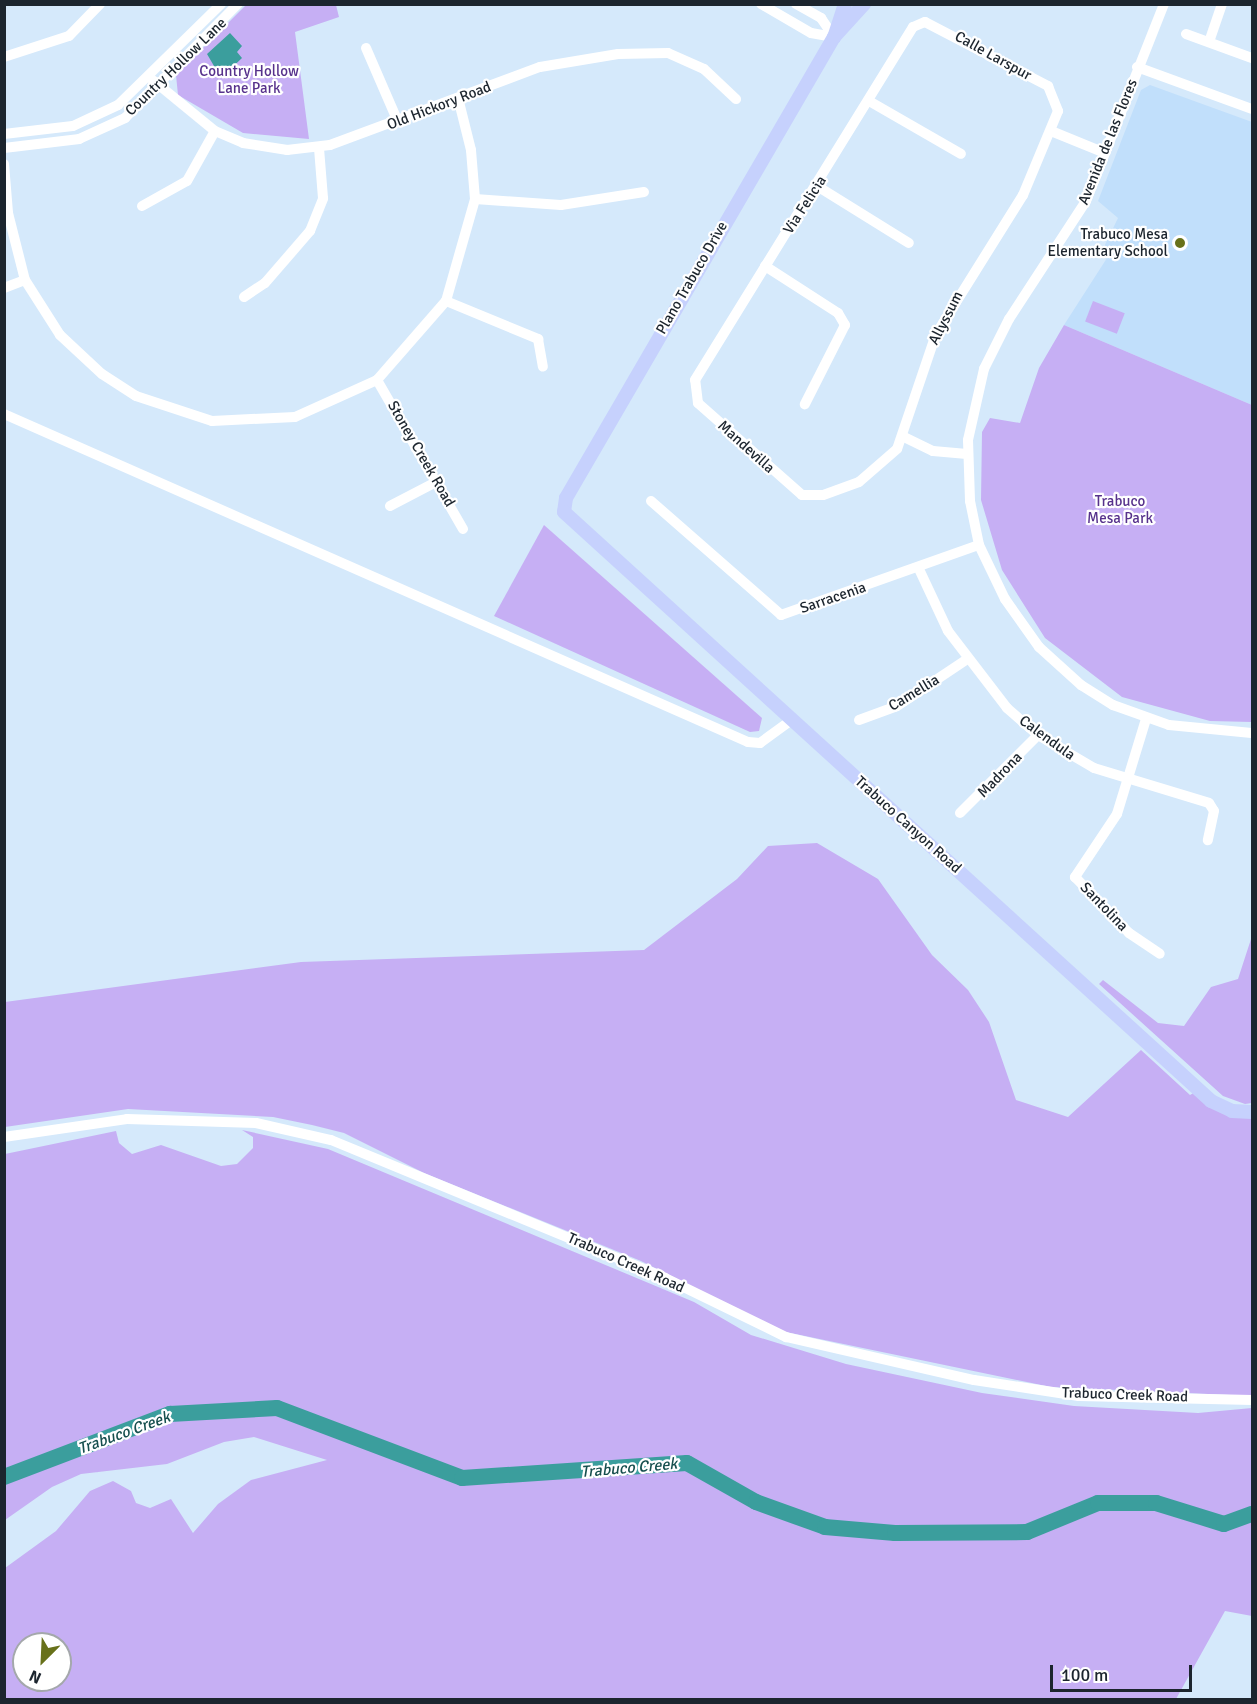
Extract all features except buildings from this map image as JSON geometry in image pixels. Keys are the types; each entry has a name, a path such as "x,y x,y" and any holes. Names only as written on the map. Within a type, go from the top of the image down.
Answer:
{"main road":[{"name":"Plano Trabuco Drive","path":"571,522 564,512 566,498 834,37 845,4"},
{"name":"Plano Trabuco Drive","path":"834,37 864,4"},
{"name":"Trabuco Canyon Road","path":"571,522 1211,1101 1232,1111 1252,1112"}],"street":[{"path":"4,57 69,36 100,4"},
{"name":"Country Hollow Lane","path":"4,134 73,126 118,105 221,4"},
{"name":"Country Hollow Lane","path":"4,148 79,139 124,118 238,4"},
{"path":"761,4 811,33 834,37"},
{"path":"796,4 821,18 834,37"},
{"name":"Avenida de las Flores","path":"1164,4 1081,211 996,341 975,397 967,454 979,545 1020,624 1052,660 1081,686 1146,719 1191,730 1252,733"},
{"path":"1209,42 1222,4"},
{"name":"Calle Larspur","path":"925,22 1048,86 1057,97"},
{"name":"Via Felicia","path":"693,394 695,380 765,266 818,186 913,27 925,22"},
{"path":"1186,34 1252,58"},
{"path":"366,48 398,122"},
{"name":"Old Hickory Road","path":"149,77 156,88 215,131 272,149 319,147 398,122 540,67 668,53 704,69 736,99"},
{"path":"1137,67 1252,109"},
{"name":"Allyssum","path":"802,495 837,491 874,474 904,437 939,326 1023,195 1050,131 1057,97"},
{"path":"4,164 8,213 25,280 60,335 102,374 168,409 212,421 295,417 377,380 446,301 475,199 471,150 458,98"},
{"path":"869,101 961,154"},
{"path":"142,206 187,180 215,131"},
{"path":"1050,131 1105,153"},
{"path":"244,297 273,275 310,231 323,198 319,147"},
{"path":"818,186 909,243"},
{"path":"475,199 561,205 644,192"},
{"path":"765,266 838,313 845,325 805,404"},
{"path":"4,288 25,280"},
{"path":"446,301 538,339 543,367"},
{"name":"Stoney Creek Road","path":"377,380 440,480 463,529"},
{"name":"Mandevilla","path":"693,394 802,495"},
{"path":"4,414 748,742 760,743 792,720"},
{"path":"904,437 933,451 967,454"},
{"path":"390,506 440,480"},
{"name":"Sarracenia","path":"651,501 776,614 919,569 979,545"},
{"name":"Calendula","path":"919,569 966,660 1038,735 1078,760 1127,781 1209,803 1214,811 1208,840"},
{"name":"Camellia","path":"859,720 897,706 966,660"},
{"name":"Santolina","path":"1146,719 1117,814 1075,877 1129,933 1160,954"},
{"name":"Madrona","path":"960,813 1038,735"},
{"name":"Trabuco Creek Road","path":"4,1137 128,1119 256,1123 331,1140 665,1278 786,1337 974,1380 1078,1396 1252,1400"}],"shaded area":[{"path":"230,33 242,46 237,52 242,58 221,78 207,54"},
{"name":"Trabuco Mesa Elementary School","path":"1150,85 1252,122 1252,405 1064,325 1107,258 1101,253 1118,218 1098,201 1141,90"}],"green space":[{"name":"Country Hollow Lane Park","path":"246,5 336,5 339,17 295,32 309,139 243,133 178,95 176,75"},
{"path":"1093,301 1125,313 1117,334 1085,322"},
{"name":"Trabuco Mesa Park","path":"1064,325 1252,405 1252,722 1210,721 1122,697 1045,638 1002,570 981,500 982,432 990,418 1020,423 1039,368"},
{"path":"544,525 762,718 759,731 750,732 494,616"},
{"path":"817,843 878,879 932,955 968,990 989,1022 1016,1100 1068,1117 1141,1050 1190,1095 1195,1092 1252,1118 1252,1396 1051,1387 781,1331 641,1261 424,1173 344,1133 312,1125 273,1117 128,1109 5,1127 5,1002 301,962 644,950 737,879 768,846"},
{"path":"1252,936 1252,1103 1245,1104 1223,1096 1099,984 1103,980 1158,1023 1184,1026 1211,987 1238,979"},
{"path":"242,1130 328,1149 694,1302 751,1335 846,1364 982,1393 1074,1406 1198,1413 1252,1408 1252,1616 1225,1611 1176,1699 5,1699 5,1568 56,1531 90,1491 113,1481 131,1491 136,1503 150,1508 171,1499 193,1533 218,1504 251,1480 327,1460 254,1437 224,1442 167,1464 81,1474 52,1487 5,1520 5,1154 116,1131 119,1143 132,1154 161,1145 221,1166 237,1164 253,1148 253,1137"}],"waterway":[{"name":"Trabuco Creek","path":"4,1477 170,1414 277,1408 462,1478 687,1463 756,1502 825,1527 895,1533 1027,1532 1098,1503 1156,1503 1224,1524 1252,1514"}],"place":[{"name":"Trabuco Mesa Elementary School","path":"1180,243"}]}
